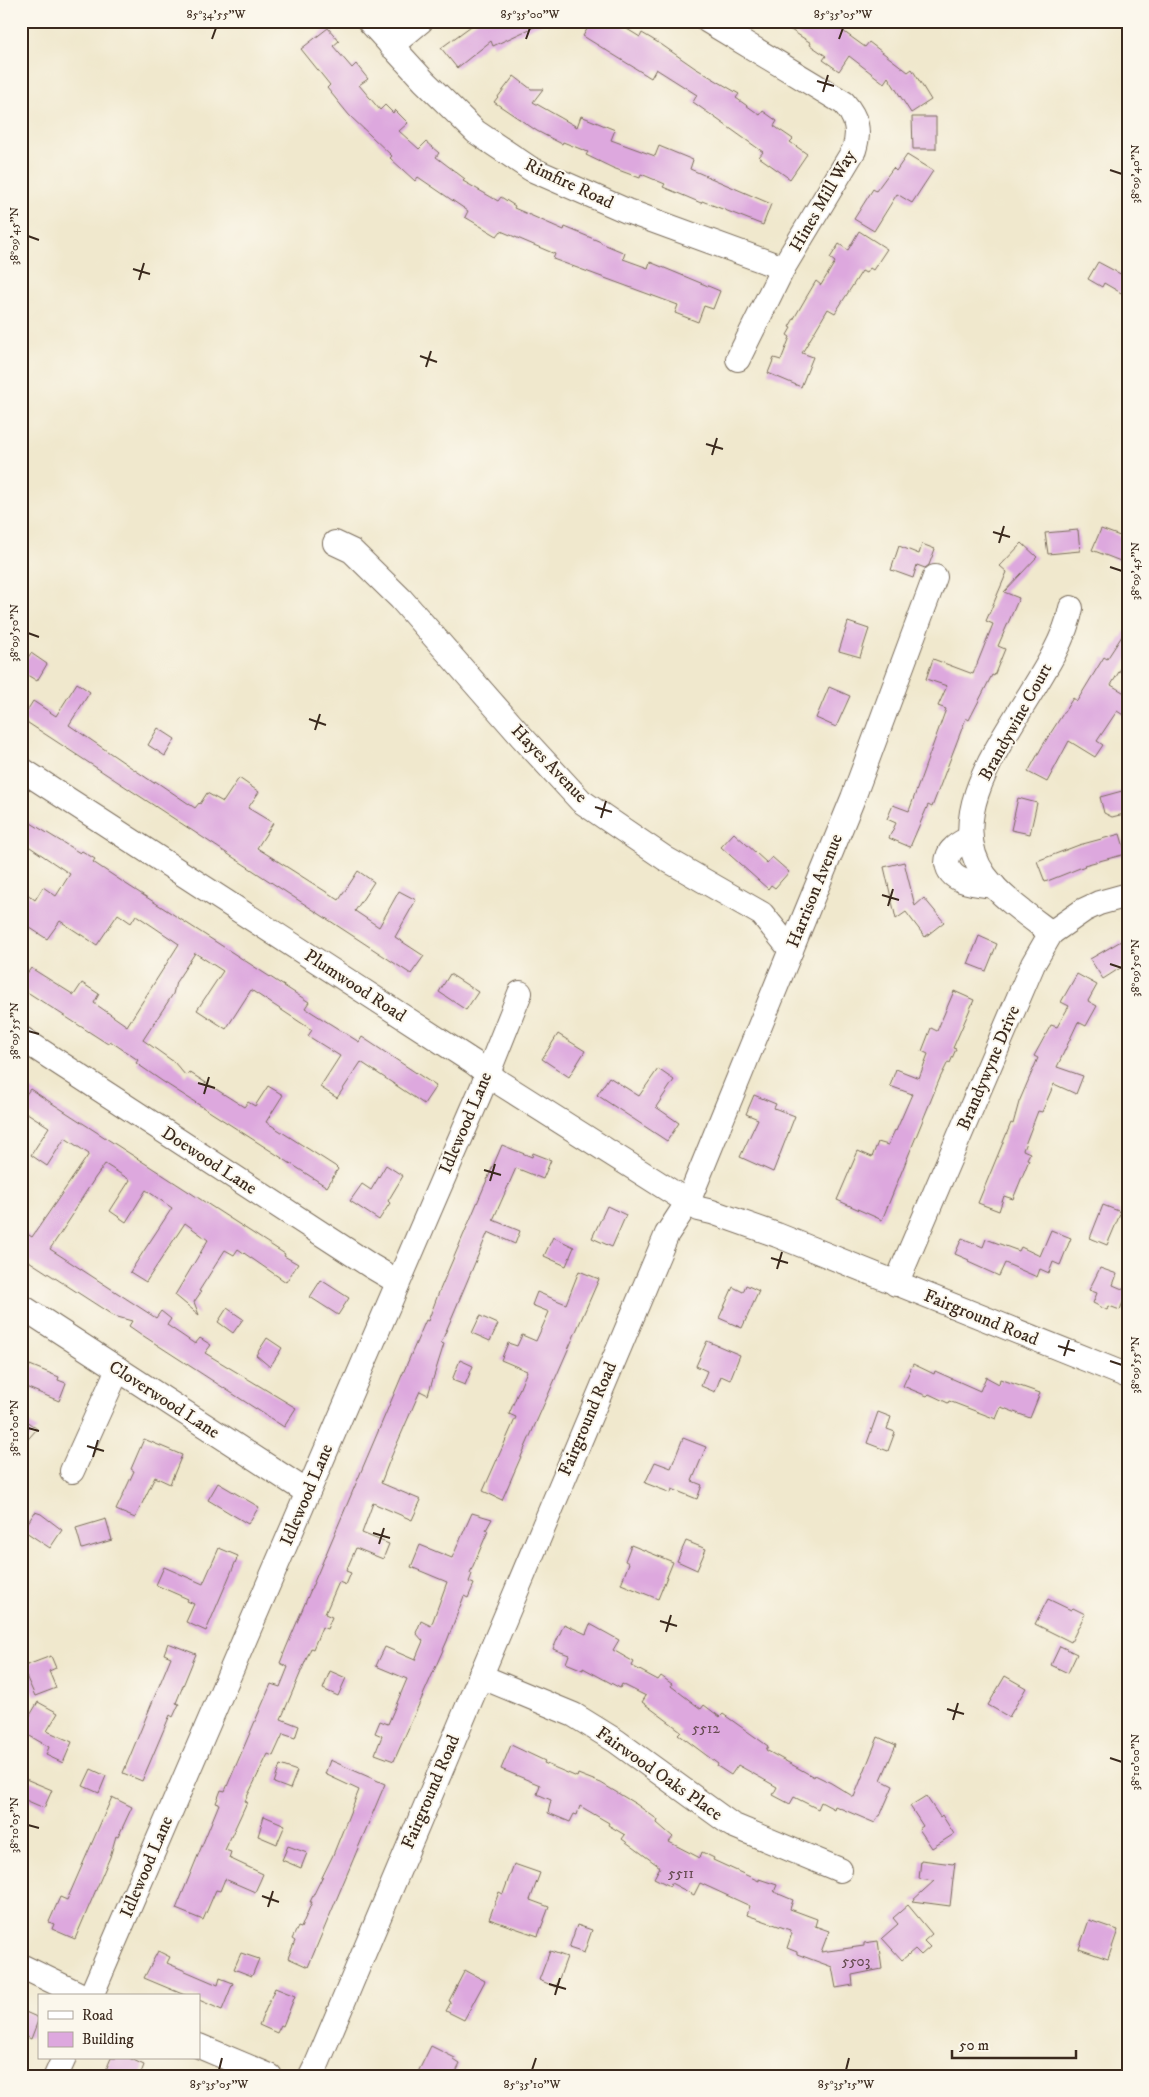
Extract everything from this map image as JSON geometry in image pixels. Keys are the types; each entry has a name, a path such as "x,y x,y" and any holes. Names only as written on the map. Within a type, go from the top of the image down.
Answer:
{"street":[{"name":"Rimfire Road","path":"369,21 424,81 476,132 531,169 627,211 783,268"},
{"path":"391,46 421,21"},
{"name":"Hines Mill Way","path":"708,21 844,103 853,113 858,126 858,139 854,150 783,268 738,360"},
{"name":"Hayes Avenue","path":"335,543 352,551 401,599 521,736 581,801 666,859 762,914 791,950"},
{"name":"Harrison Avenue","path":"688,1202 853,798 935,577"},
{"name":"Brandywine Court","path":"1050,933 994,886 985,875 976,859 970,838 969,825 987,768 999,744 1054,655 1064,634 1071,608"},
{"name":"Plumwood Road","path":"21,769 488,1074 688,1202"},
{"name":"Brandywyne Drive","path":"896,1284 1033,964 1050,933 1092,907 1128,895"},
{"name":"Idlewood Lane","path":"92,1994 488,1074 520,993"},
{"name":"Doewood Lane","path":"21,1038 398,1282"},
{"name":"Fairground Road","path":"310,2076 317,2064 667,1234 688,1202 699,1209 776,1235 1128,1376"},
{"name":"Cloverwood Lane","path":"21,1306 307,1492"},
{"path":"72,1471 118,1369"},
{"name":"Fairwood Oaks Place","path":"480,1676 574,1716 616,1742 732,1825 840,1870"},
{"path":"21,1966 78,1994"},
{"path":"200,2046 270,2076"},
{"path":"56,2076 63,2060"}],"building":[{"path":"478,21 547,21 493,46 491,41 457,68 441,48"},
{"path":"592,21 614,21 640,37 642,33 739,94 736,98 760,115 763,111 777,121 774,126 793,139 790,142 807,154 790,179 759,157 763,152 693,102 697,95 656,69 651,78 583,36"},
{"path":"777,21 829,21 865,47 869,42 908,72 912,69 931,100 911,113 888,77 884,83 849,56 839,71 823,60 826,56 810,45 811,43"},
{"path":"328,28 339,41 333,46 352,68 356,64 368,79 359,85 380,110 385,105 393,113 395,110 408,123 399,131 419,149 426,142 439,153 436,157 465,179 463,181 498,201 501,197 515,206 514,208 564,230 565,227 625,253 623,259 648,268 650,262 720,291 713,309 704,306 698,322 675,313 678,305 553,259 555,254 501,231 497,236 465,217 468,211 418,177 415,181 349,115 327,88 330,85 301,49"},
{"path":"514,76 531,89 543,89 533,102 577,127 581,116 615,130 611,140 655,156 659,146 693,160 690,169 771,204 763,225 702,201 701,203 663,187 665,184 641,174 640,178 613,168 586,155 588,152 563,142 562,144 537,131 494,102"},
{"path":"912,117 936,117 936,149 913,149"},
{"path":"907,155 933,171 912,203 897,194 874,231 854,219 873,189 876,191 893,168 896,171"},
{"path":"859,231 887,249 873,270 870,268 866,273 862,271 835,313 828,309 802,353 813,357 801,387 768,373 774,358 781,360 790,337 787,335 791,328 789,327 816,281 821,285 835,262 830,258 839,244 848,250"},
{"path":"1098,262 1128,278 1128,297 1104,283 1102,287 1088,279"},
{"path":"1101,529 1128,539 1128,549 1123,562 1092,550"},
{"path":"1078,530 1080,551 1048,554 1045,533"},
{"path":"1022,543 1037,557 1004,592 1019,598 998,646 1005,649 994,676 992,675 969,720 966,718 932,807 928,805 910,847 889,838 896,823 887,819 893,805 909,811 946,709 938,706 947,686 926,679 933,659 973,674 993,624 986,621 1007,572 1000,566"},
{"path":"922,544 935,549 929,565 925,568 917,565 913,578 891,570 899,546 919,554"},
{"path":"848,622 869,629 860,657 839,651"},
{"path":"1128,627 1128,657 1111,685 1128,695 1128,718 1117,711 1097,741 1103,745 1095,757 1069,741 1047,782 1028,772 1073,698 1077,701 1104,657 1107,659"},
{"path":"31,653 47,664 37,681 21,671"},
{"path":"77,683 90,692 69,725 154,783 155,781 195,808 207,793 223,802 239,778 259,792 248,808 273,823 257,848 339,900 358,871 374,882 355,911 379,927 399,891 416,900 395,937 424,956 411,974 22,719 33,701 56,716"},
{"path":"829,687 850,696 836,727 816,718"},
{"path":"158,728 175,739 165,756 148,745"},
{"path":"1122,791 1128,813 1112,817 1104,813 1100,797"},
{"path":"1018,798 1037,803 1030,834 1011,830"},
{"path":"21,817 80,853 82,851 95,859 93,862 309,1002 305,1008 359,1042 362,1037 436,1086 424,1104 361,1062 337,1098 320,1087 340,1056 308,1036 312,1030 251,990 226,1029 197,1010 223,971 195,953 176,982 173,994 143,1040 174,1062 186,1076 189,1072 244,1107 248,1102 255,1106 268,1086 283,1095 266,1122 338,1169 327,1187 162,1081 136,1063 138,1060 110,1041 108,1044 21,988 21,982 31,968 74,995 82,983 99,994 94,1003 127,1026 179,944 136,915 131,923 118,914 97,945 60,921 47,939 21,922 21,889 35,900 43,887 56,896 70,874 21,841"},
{"path":"734,833 767,863 772,857 789,872 775,888 771,885 768,889 721,847"},
{"path":"1120,834 1126,854 1084,865 1045,882 1037,861 1079,845"},
{"path":"904,862 915,906 924,898 944,922 925,937 906,912 896,919 884,867"},
{"path":"979,936 997,944 986,971 968,964"},
{"path":"1121,941 1128,952 1128,963 1103,979 1090,959"},
{"path":"450,974 478,992 466,1010 439,992"},
{"path":"1077,974 1097,985 1088,1001 1097,1006 1086,1026 1078,1022 1057,1067 1083,1076 1076,1094 1054,1084 1042,1112 1038,1111 1023,1150 1030,1153 1027,1159 1029,1160 1013,1199 1004,1196 999,1211 978,1203 1011,1123 1013,1124 1019,1102 1038,1058 1034,1056 1051,1025 1057,1027 1069,1006 1061,1002"},
{"path":"954,991 974,1000 953,1048 956,1049 950,1063 948,1062 940,1078 882,1220 837,1200 858,1151 872,1157 878,1142 888,1145 896,1131 912,1094 890,1086 896,1069 919,1078 928,1054 922,1051 931,1028 937,1031"},
{"path":"558,1034 585,1051 569,1077 542,1059"},
{"path":"658,1069 674,1080 656,1107 679,1123 667,1141 597,1095 609,1077 639,1096"},
{"path":"30,1089 298,1264 286,1282 238,1249 234,1255 225,1250 194,1302 199,1315 175,1295 208,1240 185,1223 146,1282 130,1272 172,1208 146,1190 126,1222 110,1211 130,1180 105,1164 50,1249 156,1318 161,1311 171,1319 167,1325 195,1344 200,1338 211,1345 205,1353 296,1408 284,1427 129,1326 132,1321 114,1316 21,1256 21,1230 32,1237 89,1154 65,1138 47,1166 31,1155 49,1127 21,1109 21,1101"},
{"path":"754,1095 776,1104 774,1108 795,1116 773,1172 740,1157 758,1119 746,1114"},
{"path":"502,1145 532,1157 533,1153 551,1160 543,1179 516,1168 493,1220 520,1231 515,1244 488,1232 441,1343 444,1344 428,1395 420,1391 389,1462 381,1483 421,1500 412,1520 373,1503 362,1533 389,1544 383,1559 356,1548 346,1571 351,1573 346,1585 339,1582 325,1614 332,1617 327,1629 322,1627 313,1649 311,1648 281,1719 299,1726 295,1738 283,1734 273,1756 268,1754 245,1801 247,1802 225,1850 231,1852 229,1858 263,1874 255,1892 225,1879 220,1891 216,1890 203,1920 176,1909 219,1804 216,1803 221,1790 225,1791 271,1684 280,1687 288,1667 280,1663 286,1648"},
{"path":"386,1165 403,1176 388,1201 390,1203 379,1220 350,1201 362,1184 371,1190"},
{"path":"1103,1205 1121,1212 1107,1245 1090,1238"},
{"path":"607,1206 626,1215 612,1247 592,1238"},
{"path":"1051,1230 1071,1238 1060,1265 1053,1262 1049,1273 1040,1269 1037,1277 1005,1263 999,1276 955,1254 962,1238 983,1247 986,1239 1019,1251 1021,1247 1040,1256"},
{"path":"553,1237 574,1247 566,1266 544,1256"},
{"path":"1100,1268 1117,1274 1113,1285 1127,1291 1120,1310 1109,1306 1107,1310 1093,1303 1097,1293 1089,1290"},
{"path":"579,1271 599,1279 502,1500 483,1491 516,1417 509,1414 527,1371 501,1360 508,1343 517,1346 522,1335 536,1341 549,1312 532,1305 537,1292 566,1304"},
{"path":"321,1280 349,1298 338,1315 310,1297"},
{"path":"746,1285 759,1291 742,1328 719,1318 733,1287 743,1292"},
{"path":"227,1308 243,1319 233,1333 218,1322"},
{"path":"480,1316 498,1324 490,1341 472,1333"},
{"path":"267,1338 282,1348 270,1367 256,1355"},
{"path":"707,1341 740,1355 730,1380 721,1376 715,1392 701,1386 707,1371 696,1366"},
{"path":"460,1360 473,1366 465,1385 452,1380"},
{"path":"913,1364 934,1374 935,1371 980,1391 986,1377 999,1384 1000,1379 1040,1393 1030,1418 1001,1407 996,1419 903,1386"},
{"path":"30,1365 59,1377 58,1380 66,1383 59,1401 21,1385"},
{"path":"878,1412 891,1417 887,1429 895,1432 888,1451 867,1443"},
{"path":"21,1417 37,1429 21,1447"},
{"path":"683,1438 706,1447 692,1481 702,1485 697,1499 672,1489 671,1493 645,1483 655,1462 671,1468"},
{"path":"144,1439 182,1455 170,1484 155,1477 135,1518 116,1510 134,1471 131,1469"},
{"path":"218,1483 259,1507 248,1524 208,1500"},
{"path":"35,1512 41,1514 62,1530 50,1548 23,1530"},
{"path":"472,1513 492,1519 470,1573 472,1574 469,1582 474,1584 468,1598 464,1596 447,1641 394,1761 375,1754 382,1736 375,1733 380,1721 388,1724 407,1679 376,1666 385,1647 415,1660 423,1641 416,1633 421,1621 431,1626 447,1582 411,1567 420,1545 452,1558"},
{"path":"106,1519 112,1540 82,1549 76,1528"},
{"path":"686,1541 706,1549 697,1570 677,1561"},
{"path":"631,1545 673,1562 658,1599 621,1584 629,1563 625,1561"},
{"path":"219,1548 238,1556 206,1631 186,1622 194,1604 187,1601 188,1599 156,1585 164,1567 203,1584"},
{"path":"1048,1599 1071,1610 1073,1608 1085,1614 1071,1642 1035,1624"},
{"path":"564,1624 586,1634 590,1624 619,1640 613,1650 634,1662 632,1666 658,1680 661,1676 701,1709 704,1705 720,1717 723,1714 768,1746 766,1750 814,1777 815,1775 831,1783 854,1797 878,1737 896,1745 881,1780 893,1786 880,1816 878,1816 875,1823 835,1806 834,1809 821,1802 818,1809 794,1797 790,1804 773,1795 777,1787 738,1765 731,1775 678,1734 681,1731 642,1702 646,1696 622,1684 620,1688 583,1668 583,1670 566,1663 569,1655 553,1649"},
{"path":"168,1643 196,1654 176,1703 179,1704 173,1717 170,1715 142,1781 123,1773 171,1657 164,1654"},
{"path":"1060,1646 1077,1654 1068,1673 1051,1665"},
{"path":"51,1656 56,1668 49,1671 56,1688 35,1696 22,1667"},
{"path":"330,1671 346,1678 338,1696 323,1689"},
{"path":"1005,1676 1026,1688 1009,1717 988,1705"},
{"path":"38,1702 58,1713 47,1731 72,1742 63,1763 46,1755 49,1747 21,1731 21,1719 26,1722"},
{"path":"511,1745 545,1761 544,1763 577,1777 578,1774 601,1783 636,1804 658,1820 657,1823 673,1837 669,1842 700,1858 702,1852 714,1858 713,1860 759,1881 759,1879 777,1885 774,1892 793,1900 790,1909 817,1919 815,1926 829,1931 821,1952 864,1946 864,1943 878,1941 882,1969 852,1975 853,1985 836,1988 832,1967 797,1954 797,1952 787,1948 792,1933 790,1930 747,1915 750,1906 700,1883 694,1895 671,1883 670,1886 654,1878 660,1867 622,1839 625,1835 580,1806 577,1815 574,1814 570,1822 548,1813 551,1800 537,1794 540,1785 501,1769"},
{"path":"330,1760 385,1784 308,1967 288,1958 295,1941 292,1939 298,1927 301,1928 312,1902 310,1902 333,1855 359,1790 325,1774"},
{"path":"280,1765 297,1771 290,1789 274,1783"},
{"path":"91,1769 106,1776 99,1793 83,1786"},
{"path":"21,1777 52,1790 44,1808 21,1798"},
{"path":"926,1796 940,1817 942,1815 954,1834 932,1848 919,1829 923,1826 910,1806"},
{"path":"112,1797 132,1807 118,1837 116,1836 110,1857 75,1939 52,1929 54,1924 49,1922 60,1897 67,1900"},
{"path":"264,1816 285,1825 277,1844 258,1836"},
{"path":"288,1846 307,1853 301,1868 282,1860"},
{"path":"921,1860 953,1864 955,1862 950,1906 912,1901 934,1881 919,1879"},
{"path":"514,1864 540,1873 530,1900 549,1907 538,1936 489,1919 499,1892 503,1894"},
{"path":"908,1905 932,1934 924,1941 930,1947 921,1955 915,1949 902,1960 882,1938 898,1924 893,1918"},
{"path":"1089,1920 1118,1930 1108,1959 1079,1949"},
{"path":"577,1925 592,1930 584,1953 569,1948"},
{"path":"158,1951 170,1957 167,1963 218,1985 220,1978 233,1983 222,2010 200,2000 200,1994 182,1994 144,1978"},
{"path":"550,1951 567,1957 556,1987 539,1980"},
{"path":"241,1953 259,1959 252,1976 234,1969"},
{"path":"465,1970 485,1981 464,2020 446,2011"},
{"path":"275,1988 295,1996 283,2026 281,2025 277,2033 259,2025"},
{"path":"21,2010 38,2018 38,2021 31,2039 21,2034"},
{"path":"431,2046 455,2058 454,2060 460,2064 454,2076 416,2076"},
{"path":"110,2060 133,2060 144,2065 140,2076 118,2076 106,2070"}]}
